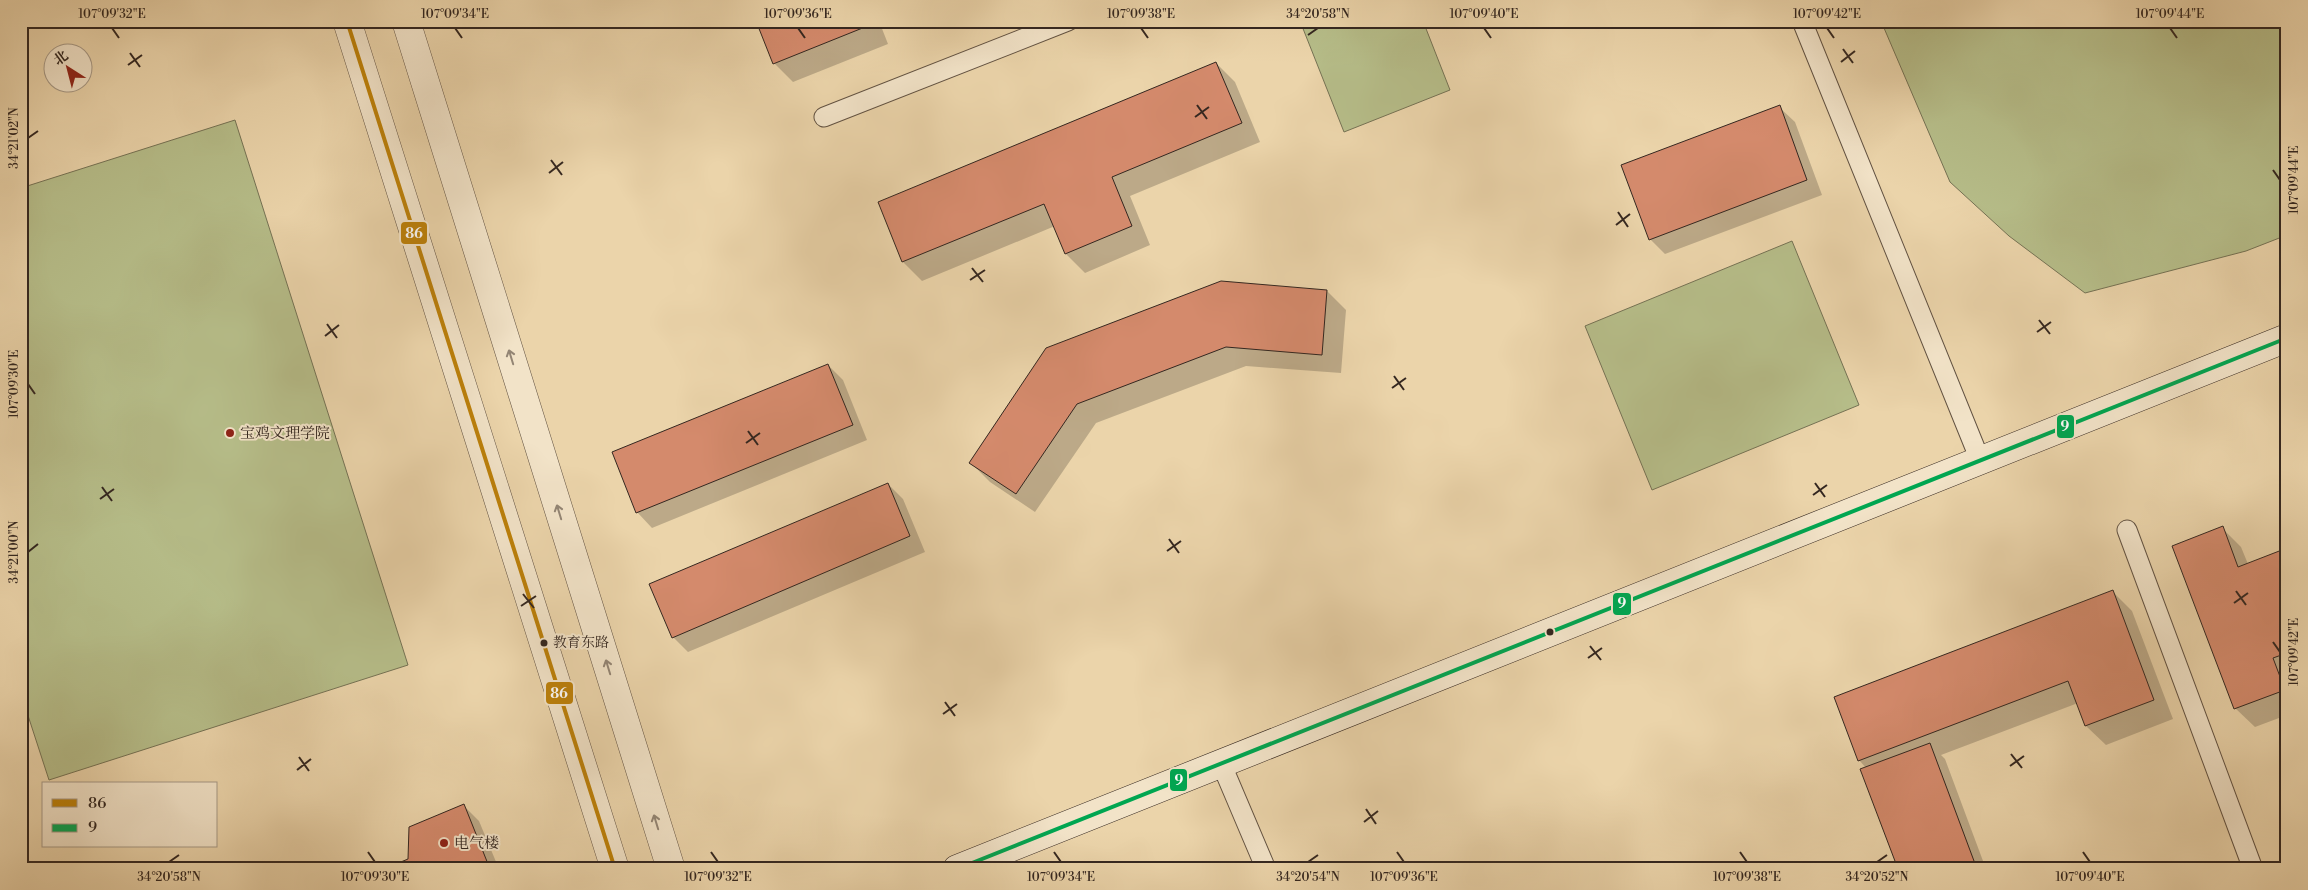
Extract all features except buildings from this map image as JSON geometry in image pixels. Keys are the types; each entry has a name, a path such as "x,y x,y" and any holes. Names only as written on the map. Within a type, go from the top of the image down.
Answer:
{"street":[{"path":"347,21 615,869"},
{"path":"406,21 670,869"},
{"path":"957,869 2287,338"}],"lane":[{"path":"824,117 1068,21"},
{"path":"1802,21 1980,460"},
{"path":"2127,530 2253,869"},
{"path":"1221,763 1266,869"}],"green space":[{"path":"1300,21 1423,21 1450,90 1344,132"},
{"path":"1881,21 2287,21 2287,235 2246,251 2085,293 2009,236 1950,182"},
{"path":"235,120 408,665 49,780 21,694 21,188"},
{"path":"1792,241 1859,405 1652,490 1585,326"}],"transit line":[{"name":"86","path":"347,21 615,869"},
{"name":"9","path":"957,869 2287,338"}],"place":[{"name":"宝鸡文理学院","path":"230,433"},
{"name":"教育东路","path":"544,643"},
{"name":"电气楼","path":"444,843"}]}
